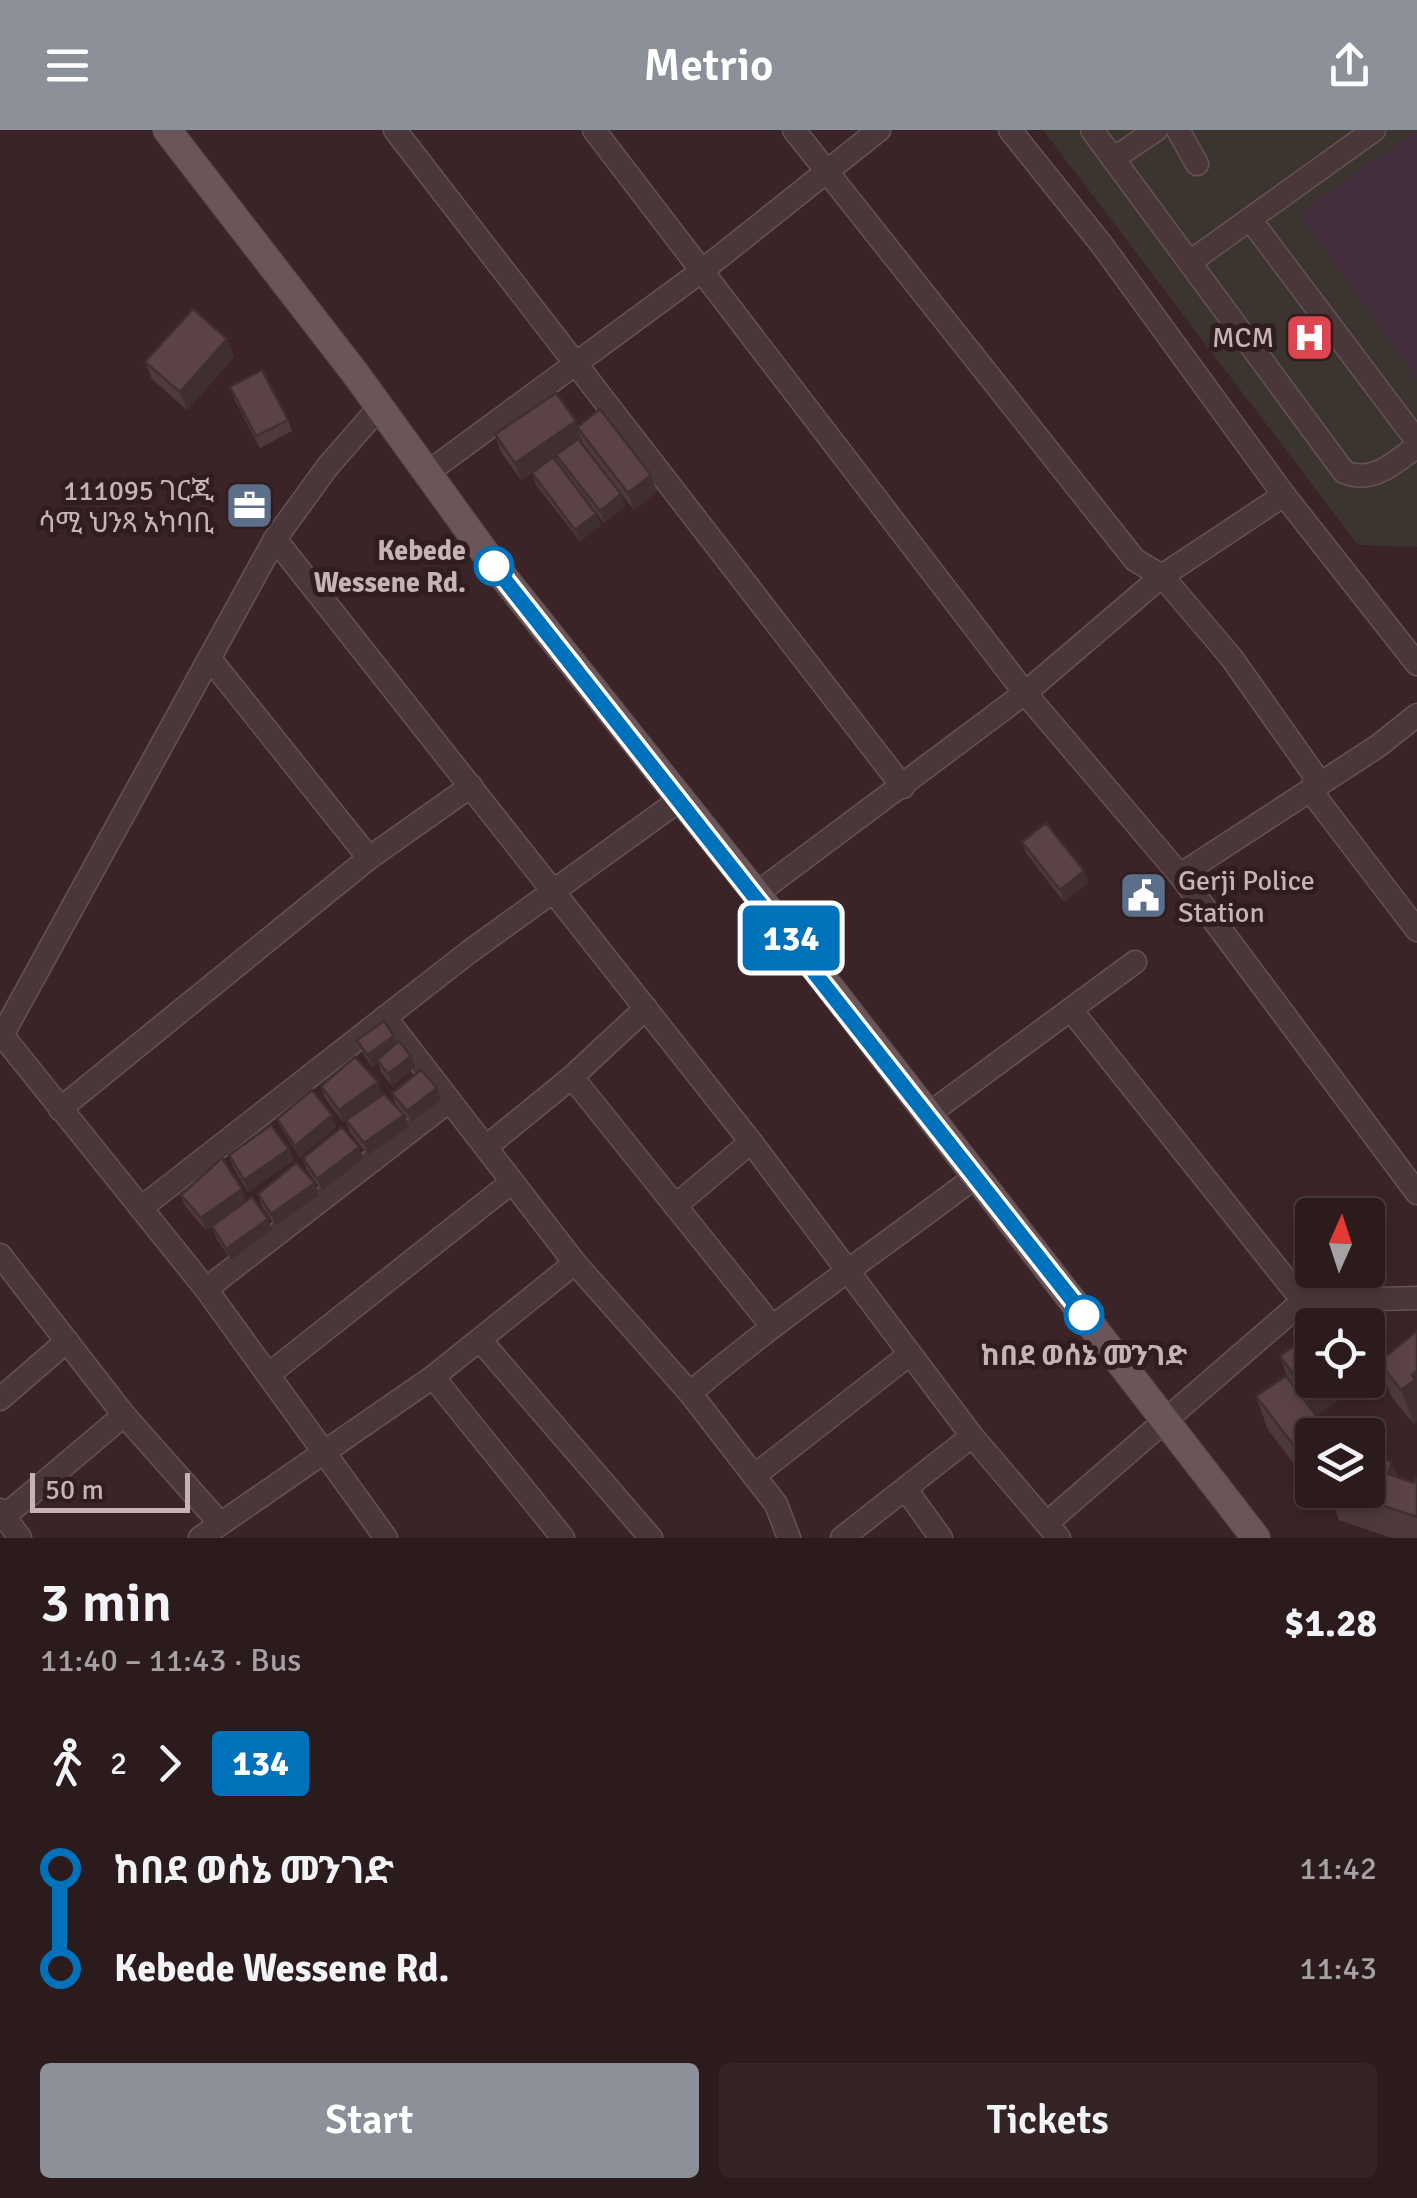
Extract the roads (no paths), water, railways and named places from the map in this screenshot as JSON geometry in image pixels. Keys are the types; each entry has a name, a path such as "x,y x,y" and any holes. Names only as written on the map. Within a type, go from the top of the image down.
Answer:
{"main road":[{"path":"167,130 494,565 756,894 1256,1538"}],"street":[{"path":"394,130 903,787"},
{"path":"594,130 1025,694 1180,875 1417,1193"},
{"path":"794,130 1135,560 1162,576 1231,656 1313,772 1317,799 1417,930"},
{"path":"427,474 703,270 879,130"},
{"path":"1010,130 1133,287 1284,495 1417,664"},
{"path":"1092,130 1344,472 1358,478 1375,474 1417,443 1250,219"},
{"path":"1114,159 1156,130"},
{"path":"1178,130 1197,164"},
{"path":"1190,262 1374,130"},
{"path":"378,409 328,466 275,539 1,1037 206,1288 386,1538"},
{"path":"756,894 1025,694 1162,576 1284,495"},
{"path":"275,539 751,1142 972,1436 1052,1530 1166,1420 1304,1301 1417,1298"},
{"path":"210,659 370,858"},
{"path":"1180,875 1378,746 1417,714"},
{"path":"60,1109 370,858 471,786"},
{"path":"141,1208 552,890 681,799"},
{"path":"926,1116 1135,962"},
{"path":"486,1147 572,1077 646,1008"},
{"path":"1071,1010 1304,1301"},
{"path":"386,1017 575,1264 690,1393 776,1504 789,1538"},
{"path":"572,1077 771,1324"},
{"path":"206,1288 449,1101"},
{"path":"675,1206 751,1142"},
{"path":"690,1393 771,1324 850,1272 975,1177"},
{"path":"269,1374 512,1182"},
{"path":"0,1255 124,1415 219,1522"},
{"path":"200,1538 321,1450 433,1377 575,1264"},
{"path":"480,1340 651,1538"},
{"path":"0,1399 67,1341"},
{"path":"754,1476 910,1354"},
{"path":"433,1377 563,1538"},
{"path":"20,1538 2,1516 124,1415"},
{"path":"842,1538 907,1491 972,1436"},
{"path":"907,1491 941,1538"}],"place":[{"name":"MCM","path":"1309,337"},
{"name":"111095 ገርጂ ሳሚ ህንጻ አካባቢ","path":"249,506"},
{"name":"Kebede Wessene Rd.","path":"494,566"},
{"name":"Gerji Police Station","path":"1143,896"},
{"name":"ከበደ ወሰኔ መንገድ","path":"1084,1315"}]}
